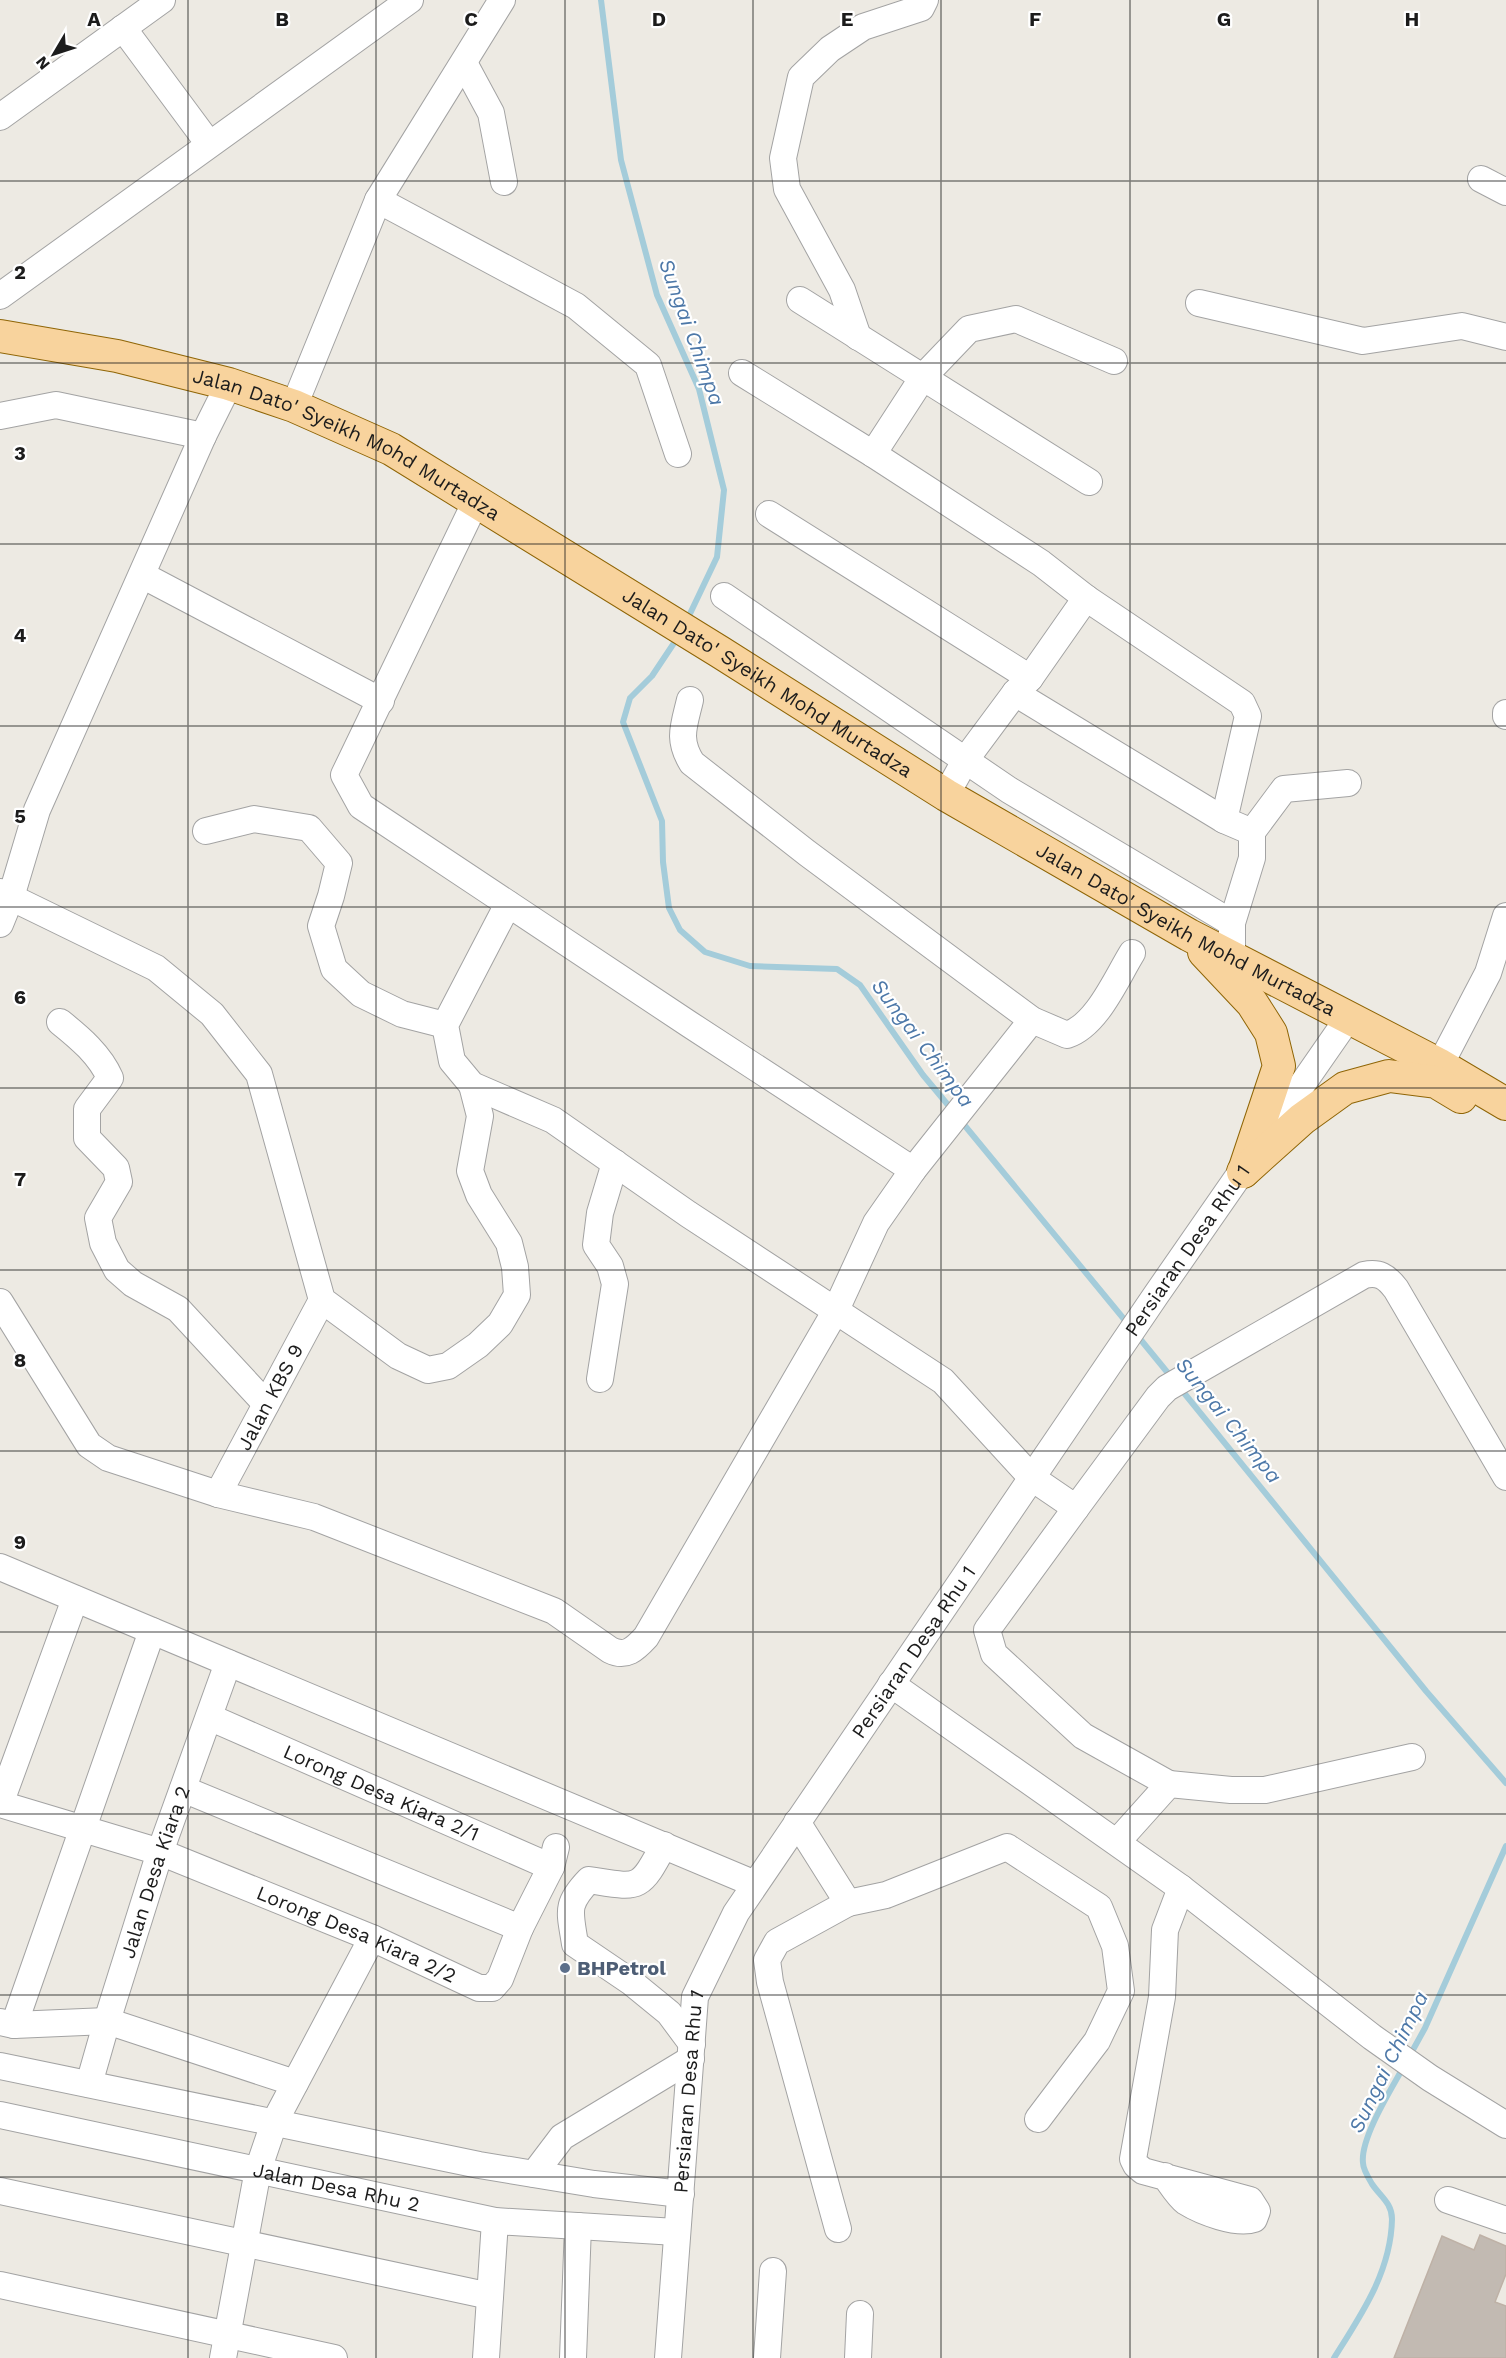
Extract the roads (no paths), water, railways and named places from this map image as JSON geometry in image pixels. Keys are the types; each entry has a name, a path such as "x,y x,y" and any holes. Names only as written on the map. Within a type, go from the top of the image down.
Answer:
{"main road":[{"name":"Jalan Dato' Syeikh Mohd Murtadza","path":"0,336 117,356 229,384 294,406 391,449 656,612 946,795 1189,935 1440,1065 1506,1104"},
{"path":"1189,935 1252,1003 1271,1033 1279,1066 1243,1172"},
{"path":"1243,1172 1302,1119 1345,1088 1389,1076 1436,1082 1506,1123"}],"street":[{"path":"0,117 162,0"},
{"path":"0,296 410,0"},
{"path":"294,406 378,200 502,0"},
{"path":"858,337 842,290 787,189 783,158 801,77 830,50 863,27 921,9 925,0"},
{"path":"123,28 209,144"},
{"path":"464,63 491,113 504,182"},
{"path":"1482,179 1506,192"},
{"path":"378,200 576,306 648,365 678,454"},
{"path":"800,300 1089,482"},
{"path":"1199,303 1363,341 1462,326 1506,337"},
{"path":"873,454 923,377 969,329 1016,320 1114,361"},
{"path":"742,373 873,454 1041,563 1086,598 1242,703 1248,716 1224,820"},
{"path":"0,924 6,894 37,810 203,436 229,384"},
{"path":"0,416 56,405 203,436"},
{"path":"476,501 344,775 361,806 913,1170"},
{"path":"769,514 1224,820 1252,832"},
{"path":"142,575 381,701"},
{"path":"724,596 1009,790 1232,923"},
{"path":"946,795 966,759 1086,598"},
{"path":"690,700 682,732 683,749 692,764 807,853 1032,1020 1068,1035 1079,1031 1092,1019 1132,953"},
{"path":"1232,958 1232,923 1252,858 1252,832 1284,789 1348,783"},
{"path":"206,831 254,819 309,828 339,863 321,926 334,969 361,994 402,1014 445,1025"},
{"path":"6,894 156,968 212,1014 259,1074 322,1300 398,1356 428,1370 448,1366 478,1345 500,1324 517,1295 515,1267 509,1243 479,1195 470,1172 480,1116 472,1084"},
{"path":"508,904 445,1025 452,1061 472,1084 554,1120 698,1221 943,1381 1032,1478 1076,1508"},
{"path":"1440,1065 1488,973 1506,916"},
{"name":"Persiaran Desa Rhu 1","path":"668,2358 695,1997 736,1912 1156,1295 1349,1017"},
{"path":"0,1302 89,1445 108,1458 218,1494 314,1517 554,1611 610,1650 617,1654 627,1654 646,1637 836,1312 876,1223 913,1170 1032,1020"},
{"path":"60,1022 83,1040 106,1068 110,1078 87,1109 87,1138 116,1168 119,1182 98,1218 103,1244 117,1270 133,1284 178,1309 267,1404"},
{"path":"600,1379 615,1284 610,1266 596,1245 600,1213 615,1163"},
{"path":"1412,1757 1265,1790 1231,1790 1169,1784 1083,1736 994,1654 987,1630 1158,1397 1167,1388 1364,1275 1376,1273 1388,1279 1396,1289 1506,1477"},
{"name":"Jalan KBS 9","path":"218,1494 322,1300"},
{"path":"2,1575 75,1599 153,1631 755,1884"},
{"path":"0,1804 75,1599"},
{"path":"153,1631 82,1829 7,2023 106,2021 295,2083"},
{"name":"Jalan Desa Kiara 2","path":"89,2084 106,2021 160,1852 228,1663"},
{"path":"891,1684 1181,1888 1372,2037 1430,2078 1506,2125"},
{"name":"Lorong Desa Kiara 2/1","path":"209,1717 554,1857 520,1928"},
{"path":"1117,1842 1169,1784"},
{"path":"183,1789 520,1928"},
{"name":"Lorong Desa Kiara 2/2","path":"0,1804 160,1852 372,1938 479,1988 492,1988 500,1979 520,1928"},
{"path":"797,1822 848,1903"},
{"path":"534,2174 562,2137 691,2051 669,2013 631,1982 575,1944 571,1915 573,1896 589,1881 628,1886 646,1877 664,1845"},
{"path":"838,2229 770,1982 767,1960 777,1942 848,1903 886,1895 1007,1847 1100,1907 1115,1946 1120,1991 1097,2041 1038,2119"},
{"path":"1165,2176 1143,2170 1133,2159 1162,1997 1165,1930 1181,1888"},
{"path":"225,2347 258,2170 274,2123 372,1938"},
{"path":"0,2066 479,2165 681,2194"},
{"name":"Jalan Desa Rhu 2","path":"0,2115 495,2221 676,2232"},
{"path":"0,2191 490,2296"},
{"path":"1449,2200 1506,2220"},
{"path":"486,2358 495,2221"},
{"path":"573,2358 578,2226"},
{"path":"767,2358 773,2271"},
{"path":"0,2285 225,2347 334,2358"},
{"path":"858,2358 860,2314"}],"waterway":[{"name":"Sungai Chimpa","path":"601,0 621,160 657,295 699,389 724,490 717,557 687,620"},
{"name":"Sungai Chimpa","path":"678,637 652,676 630,698 623,722 662,821 663,862 669,908 680,930 705,952 750,966 837,969 860,985 923,1075 953,1111"},
{"name":"Sungai Chimpa","path":"961,1121 1128,1324"},
{"name":"Sungai Chimpa","path":"1136,1334 1172,1378"},
{"name":"Sungai Chimpa","path":"1180,1388 1426,1691 1506,1783"},
{"name":"Sungai Chimpa","path":"1409,2057 1425,2028 1506,1846"},
{"name":"Sungai Chimpa","path":"1334,2358 1373,2292 1386,2257 1390,2238 1391,2213 1388,2204 1366,2174 1363,2153 1371,2127 1404,2066"}],"place":[{"name":"BHPetrol","path":"565,1968"}]}
